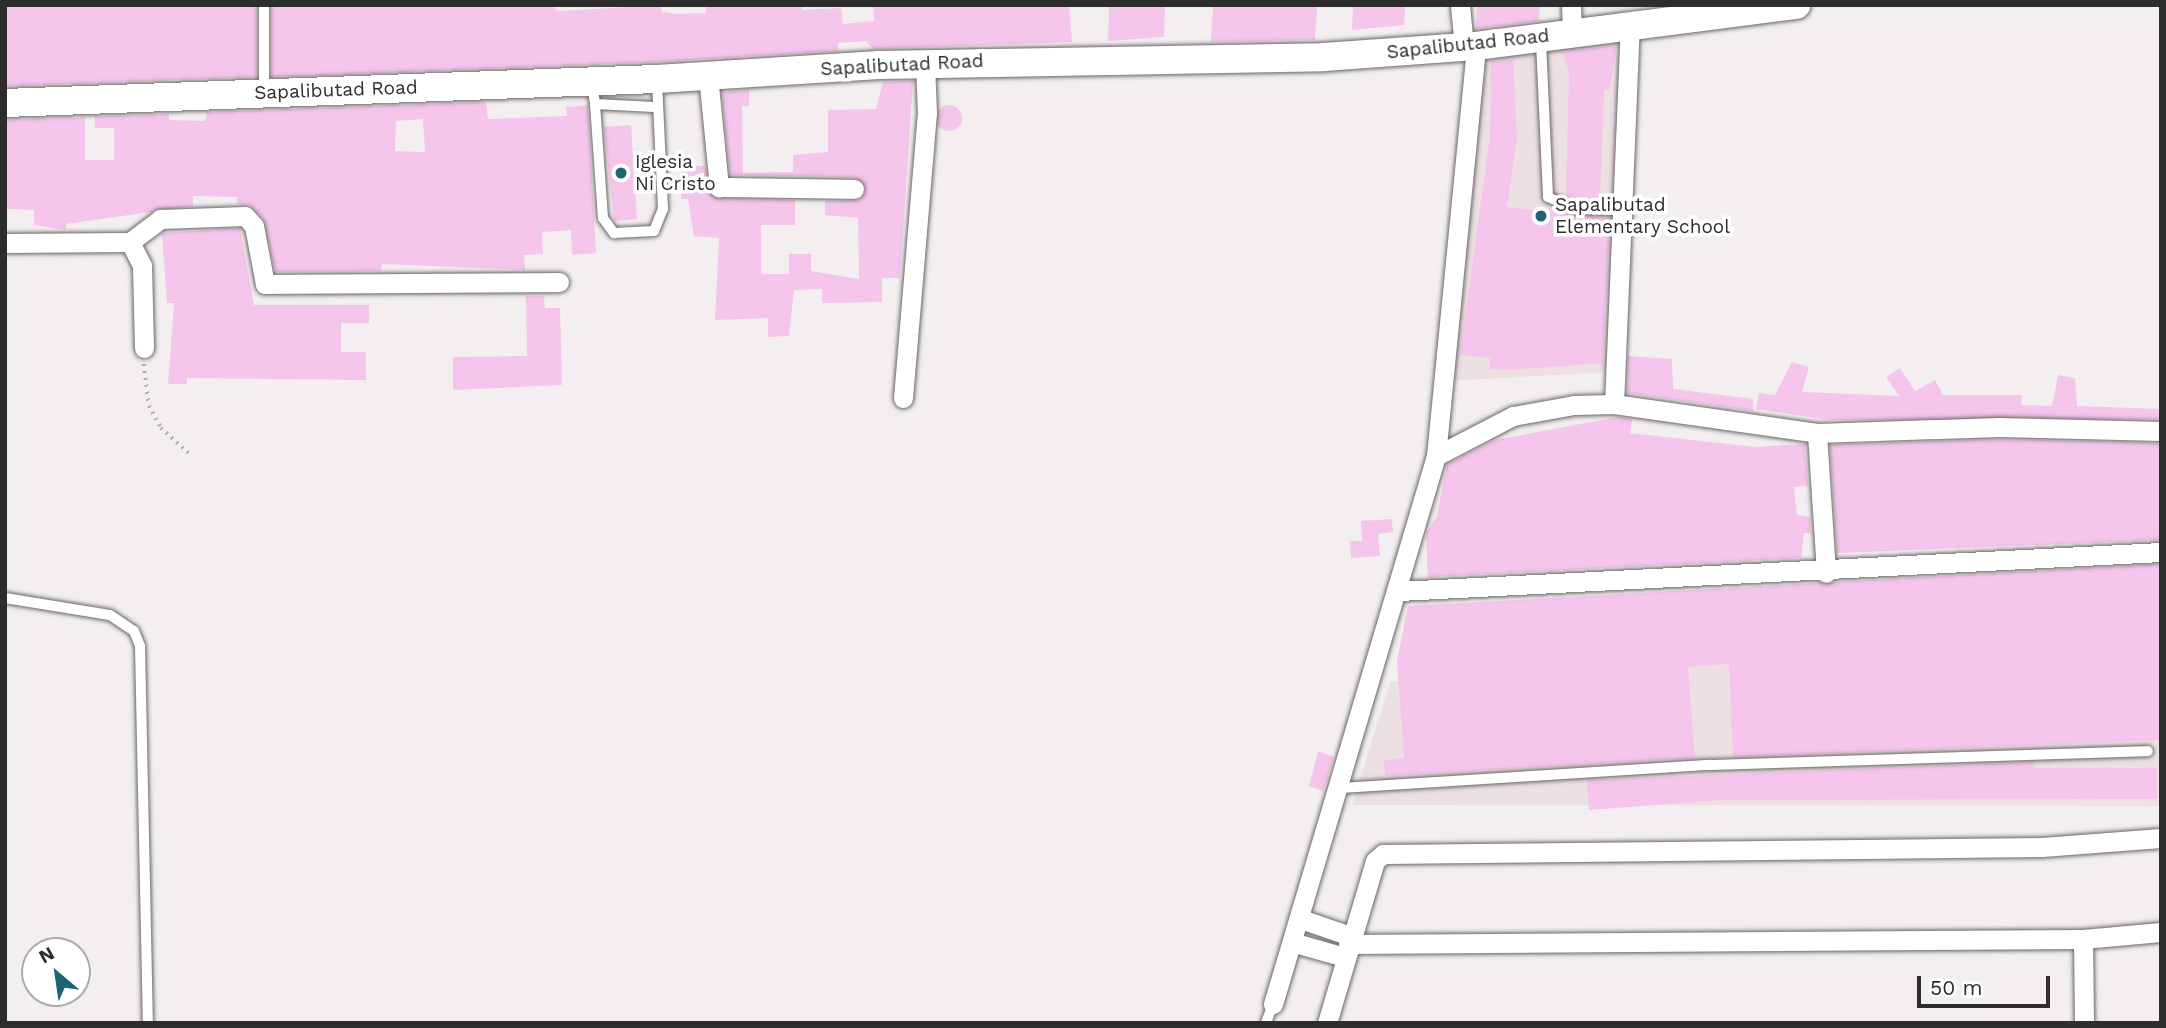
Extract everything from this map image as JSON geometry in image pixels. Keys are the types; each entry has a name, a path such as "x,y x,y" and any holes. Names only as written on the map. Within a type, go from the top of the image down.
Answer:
{"street":[{"path":"1273,1004 1342,788 1436,456 1470,46 1460,5"},
{"path":"1571,5 1572,34"},
{"name":"Sapalibutad Road","path":"5,103 264,93 594,92 657,79 925,63 1324,57 1470,46 1796,5"},
{"path":"1614,404 1630,26"},
{"path":"903,398 927,113 925,63"},
{"path":"708,75 719,187 854,189"},
{"path":"5,243 130,242 160,219 245,216 254,226 265,284 559,282"},
{"path":"130,242 142,266 144,348"},
{"path":"1436,456 1513,416 1614,404 1817,432 1999,427 2161,431"},
{"path":"1817,432 1826,573"},
{"path":"1399,591 1826,573 2161,552"},
{"path":"1327,1023 1347,946 1375,861 1395,852 1860,851 2161,838"},
{"path":"1301,919 1347,946"},
{"path":"1294,943 1347,946 2083,939 2161,932"},
{"path":"2083,939 2084,1023"}],"lane":[{"path":"264,5 264,93"},
{"path":"1541,38 1544,189 1563,207 1622,210"},
{"path":"654,107 594,92 603,218 614,233 654,231 662,222 654,107 657,79"},
{"path":"5,598 110,615 134,631 140,646 148,1023"},
{"path":"1342,788 1709,765 2148,751"},
{"path":"1266,1023 1273,1004"}],"path":[{"path":"144,348 149,406 161,428 189,453"}],"shaded area":[{"name":"Sapalibutad Elementary School","path":"1619,38 1611,372 1446,381 1484,54"},
{"path":"2161,640 2161,806 1352,805 1390,682"}],"building":[{"path":"5,5 257,5 257,77 5,86"},
{"path":"271,5 550,5 559,11 661,5 662,12 678,14 706,13 706,5 802,5 802,10 841,8 843,24 874,21 873,5 1069,5 1072,42 873,49 866,41 838,43 838,51 656,62 271,77"},
{"path":"1109,5 1165,5 1164,37 1108,41"},
{"path":"1213,5 1317,6 1315,40 1211,42"},
{"path":"1353,5 1405,5 1404,25 1352,30"},
{"path":"1477,5 1540,5 1539,21 1476,29"},
{"path":"1617,45 1610,89 1604,90 1600,202 1577,202 1566,197 1569,72 1563,52"},
{"path":"1513,60 1517,137 1507,207 1610,217 1603,363 1512,370 1489,369 1490,358 1460,355 1490,136 1491,61"},
{"path":"913,81 900,278 882,278 882,302 822,303 822,289 794,290 789,336 768,337 768,318 715,320 719,238 694,236 688,199 681,199 681,166 705,166 714,198 795,200 795,225 761,225 761,274 789,274 789,254 811,254 811,271 859,279 858,218 825,215 825,201 859,200 866,190 854,177 730,175 722,92 749,90 749,106 742,106 743,173 793,172 793,155 828,152 828,110 876,109 883,82"},
{"path":"486,102 488,119 567,116 566,107 588,105 596,253 572,255 571,230 542,232 543,254 524,255 525,270 382,264 381,271 275,272 263,218 250,205 237,204 237,197 193,196 193,206 66,224 66,230 34,225 34,210 8,209 5,203 5,120 85,117 85,160 114,160 114,128 95,128 95,116 169,114 169,120 205,121 207,112","holes":["423,119 425,152 395,151 396,121"]},
{"path":"949,105 958,109 962,118 958,127 949,131 940,127 936,118 940,109"},
{"name":"Iglesia Ni Cristo","path":"631,125 637,219 614,221 604,127"},
{"path":"240,228 254,305 369,305 369,323 341,323 341,352 366,352 366,380 187,378 187,384 168,384 174,303 167,303 162,233"},
{"path":"526,296 544,296 545,308 560,308 562,385 453,390 453,357 527,356"},
{"path":"1628,356 1672,359 1673,389 1753,399 1753,411 1627,393"},
{"path":"1792,362 1809,367 1802,392 1899,396 1886,377 1900,368 1915,391 1935,380 1943,395 2022,395 2021,405 2052,406 2058,375 2075,378 2077,406 2161,409 2161,419 1830,420 1756,409 1759,393 1775,395"},
{"path":"1618,417 1632,419 1630,433 1755,447 1805,444 1808,486 1794,487 1797,515 1810,517 1811,533 1804,533 1801,558 1428,577 1426,533 1437,516 1447,464 1495,440"},
{"path":"1999,439 2161,443 2161,540 1837,553 1830,445"},
{"path":"1392,519 1393,532 1378,534 1380,556 1351,558 1350,541 1362,541 1361,521"},
{"path":"2161,564 2159,740 1733,757 1729,664 1688,667 1695,758 1385,776 1384,760 1404,758 1397,661 1408,606"},
{"path":"1318,751 1334,757 1323,791 1309,786"},
{"path":"2034,762 2034,768 2157,768 2157,799 1721,800 1589,810 1587,780"}],"place":[{"name":"Iglesia Ni Cristo","path":"621,173"},
{"name":"Sapalibutad Elementary School","path":"1541,216"}]}
